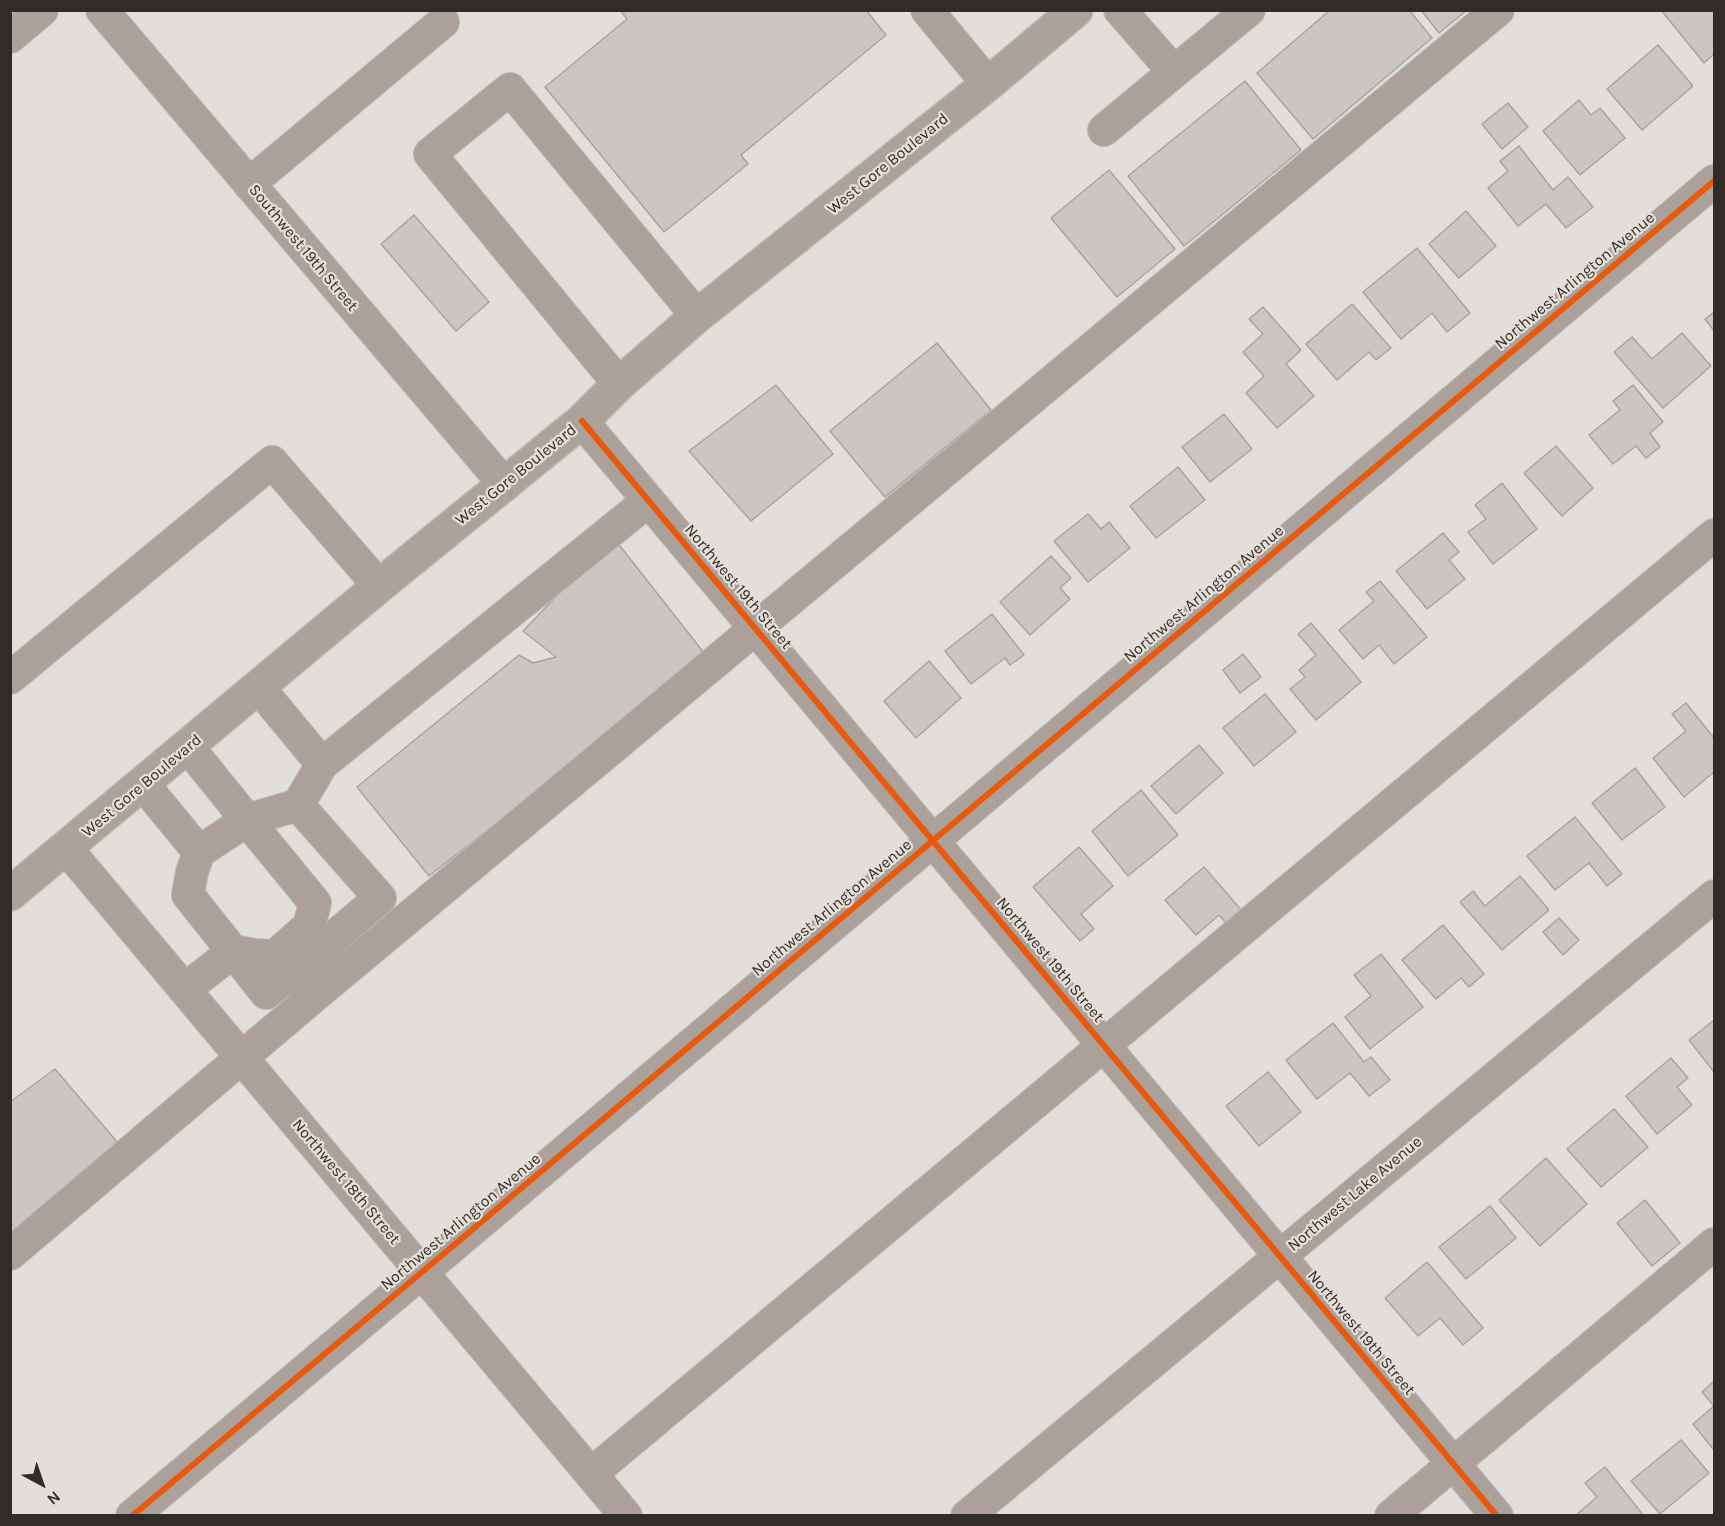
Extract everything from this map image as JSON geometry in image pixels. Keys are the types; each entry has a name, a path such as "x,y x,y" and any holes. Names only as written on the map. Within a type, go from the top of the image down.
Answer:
{"main road":[{"name":"West Gore Boulevard","path":"13,887 66,848 379,586 582,421 619,384 698,316 988,84 1076,10"}],"street":[{"path":"10,37 42,10"},
{"name":"Southwest 19th Street","path":"102,10 505,485"},
{"path":"927,10 988,84"},
{"path":"1120,10 1174,72"},
{"path":"1104,130 1249,10"},
{"path":"10,1254 241,1057 1498,10"},
{"path":"249,184 445,14"},
{"path":"619,384 430,154 510,89 698,316"},
{"name":"Northwest Arlington Avenue","path":"132,1515 1714,181"},
{"name":"Northwest 19th Street","path":"582,421 1497,1515"},
{"path":"10,678 272,462 379,586"},
{"path":"298,805 380,898 266,993 188,895 192,872 199,852 247,820 298,805 322,764 648,501"},
{"path":"591,1474 1714,535"},
{"path":"259,688 322,764"},
{"path":"185,990 234,951 274,956 309,926 315,903 188,747"},
{"path":"143,784 199,852"},
{"name":"Northwest 18th Street","path":"66,848 626,1515"},
{"name":"Northwest Lake Avenue","path":"968,1515 1714,896"},
{"path":"293,972 313,997"},
{"path":"1391,1515 1714,1244"}],"building":[{"path":"620,10 866,10 886,35 741,155 748,164 664,232 545,87 627,19"},
{"path":"1330,10 1409,10 1432,38 1313,139 1257,73"},
{"path":"1421,10 1467,10 1439,33"},
{"path":"1661,10 1712,10 1714,13 1714,54 1704,63"},
{"path":"1658,45 1693,86 1642,130 1607,89"},
{"path":"1245,81 1301,150 1184,246 1128,176"},
{"path":"1579,100 1591,115 1600,108 1625,138 1580,175 1543,131"},
{"path":"1508,103 1528,127 1502,149 1482,124"},
{"path":"1519,146 1553,190 1568,177 1593,207 1566,228 1546,204 1518,226 1488,188 1508,171 1500,161"},
{"path":"1109,170 1175,249 1117,297 1051,218"},
{"path":"1466,211 1496,246 1459,278 1429,244"},
{"path":"414,215 489,302 456,331 381,244"},
{"path":"1417,248 1470,313 1447,332 1432,313 1401,339 1363,292"},
{"path":"1352,304 1391,348 1376,360 1369,352 1337,380 1306,344"},
{"path":"1263,307 1301,350 1286,364 1314,396 1277,428 1246,393 1264,376 1243,352 1263,334 1249,319"},
{"path":"1714,312 1714,331 1705,319"},
{"path":"1682,333 1711,366 1663,408 1614,352 1632,337 1652,359"},
{"path":"937,343 991,410 885,497 830,431"},
{"path":"776,385 833,454 751,521 689,451"},
{"path":"1633,385 1663,422 1650,433 1660,447 1646,458 1636,446 1613,464 1589,435 1620,410 1613,401"},
{"path":"1224,414 1252,449 1210,482 1182,447"},
{"path":"1556,446 1593,488 1562,516 1524,473"},
{"path":"1178,467 1205,500 1156,538 1130,506"},
{"path":"1502,483 1537,529 1493,564 1468,532 1486,519 1475,505"},
{"path":"1088,514 1101,529 1109,522 1130,548 1088,582 1054,541"},
{"path":"1443,533 1459,552 1449,560 1465,579 1427,609 1396,571"},
{"path":"613,537 708,658 429,876 357,787 519,655 533,663 556,657 523,631"},
{"path":"1051,556 1071,578 1060,588 1070,599 1030,635 1000,602"},
{"path":"1380,581 1427,637 1394,664 1379,645 1363,659 1339,630 1374,601 1366,592"},
{"path":"992,614 1024,655 1010,665 1005,658 971,684 945,651"},
{"path":"1311,623 1361,682 1316,720 1290,689 1305,677 1299,670 1316,655 1298,634"},
{"path":"1243,654 1261,677 1240,693 1223,670"},
{"path":"929,661 961,698 916,738 884,701"},
{"path":"1265,694 1296,732 1254,766 1223,728"},
{"path":"1686,703 1714,738 1714,772 1684,797 1653,758 1686,731 1672,714"},
{"path":"1199,745 1223,773 1176,814 1151,786"},
{"path":"1635,768 1665,807 1622,840 1592,803"},
{"path":"1141,790 1178,835 1128,876 1092,831"},
{"path":"1575,817 1622,874 1607,886 1589,863 1555,890 1527,856"},
{"path":"1079,847 1113,886 1081,914 1094,929 1080,941 1033,887"},
{"path":"1204,867 1242,911 1227,924 1219,915 1196,935 1165,900"},
{"path":"1520,876 1549,910 1502,950 1460,902 1473,891 1485,906"},
{"path":"1559,918 1579,940 1563,955 1543,932"},
{"path":"1443,925 1484,974 1469,987 1461,978 1436,999 1402,960"},
{"path":"1381,954 1423,1007 1370,1049 1345,1017 1371,996 1354,975"},
{"path":"1714,1020 1714,1072 1689,1040"},
{"path":"1333,1023 1364,1062 1371,1057 1390,1080 1369,1096 1350,1073 1317,1099 1286,1060"},
{"path":"1671,1058 1688,1078 1677,1087 1692,1105 1657,1134 1626,1096"},
{"path":"55,1069 118,1143 10,1235 10,1102"},
{"path":"1268,1072 1301,1112 1259,1146 1226,1106"},
{"path":"1614,1109 1648,1147 1601,1187 1567,1149"},
{"path":"1546,1158 1587,1204 1540,1246 1499,1200"},
{"path":"1645,1200 1680,1243 1652,1266 1617,1223"},
{"path":"1490,1206 1516,1238 1466,1279 1439,1247"},
{"path":"1427,1262 1483,1328 1463,1345 1440,1318 1418,1336 1385,1298"},
{"path":"1714,1381 1714,1406 1702,1392"},
{"path":"1714,1406 1714,1450 1693,1424"},
{"path":"1681,1440 1709,1473 1660,1514 1631,1481"},
{"path":"1605,1467 1644,1516 1575,1516 1597,1497 1585,1483"}],"cycle path":[{"path":"132,1516 1714,181"},
{"path":"582,421 1497,1516"}]}
